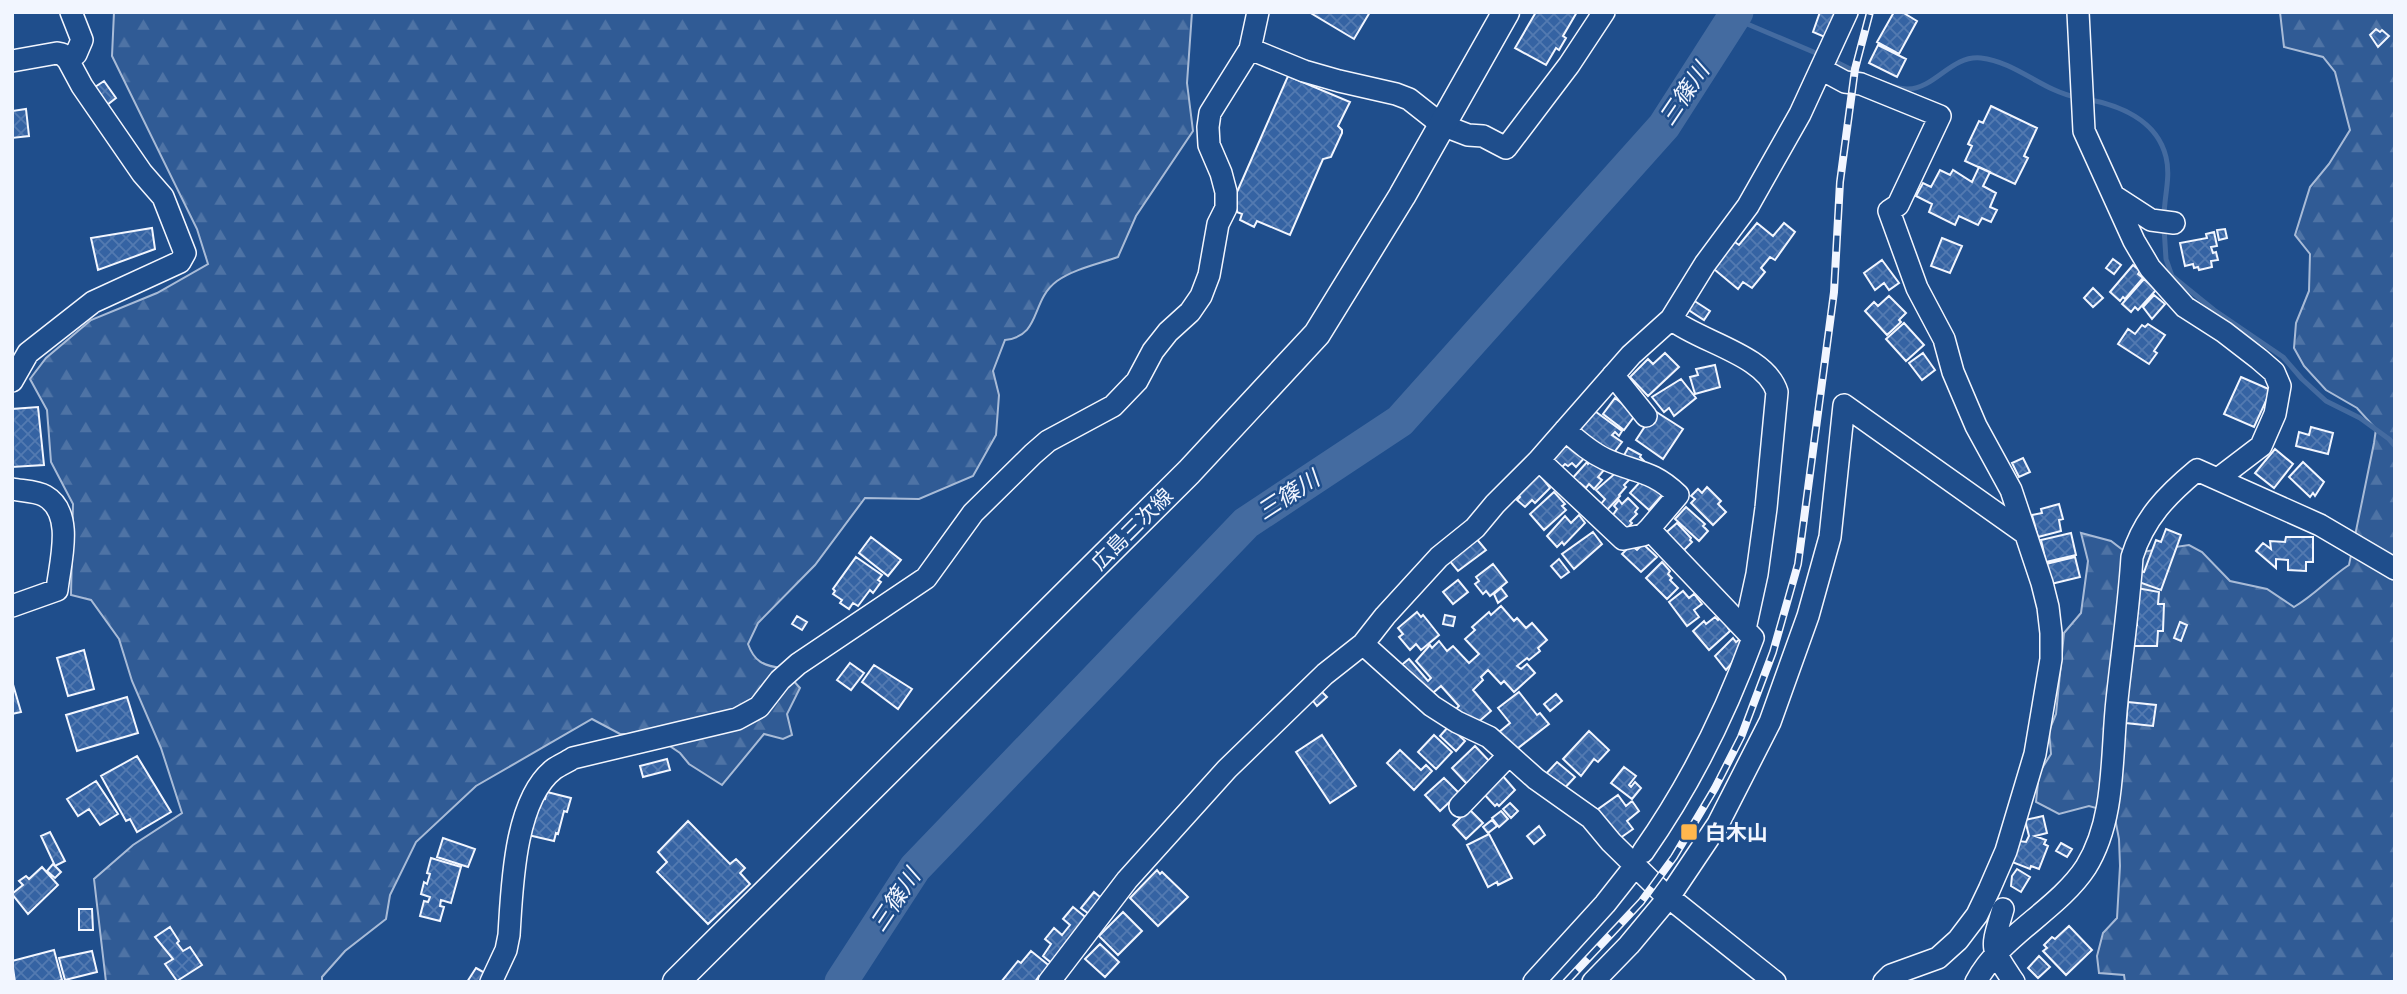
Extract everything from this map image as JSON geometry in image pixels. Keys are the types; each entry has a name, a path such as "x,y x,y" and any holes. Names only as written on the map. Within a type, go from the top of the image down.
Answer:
{"main road":[{"name":"広島三次線","path":"679,981 1189,472 1317,334 1506,12"}],"street":[{"path":"68,60 76,54 82,40 71,12"},
{"path":"491,982 506,950 509,935 520,830 531,800 554,769 573,758 723,723 749,714 797,664 926,578 960,529 991,493 1048,442 1113,406 1137,381 1153,351 1168,332 1190,313 1202,296 1209,275 1218,224 1226,208 1222,173 1209,145 1210,113 1250,49 1258,12"},
{"path":"1250,49 1304,71 1409,99 1442,125 1468,135 1483,136 1506,148 1569,65 1604,12"},
{"path":"1049,982 1127,880 1227,769 1325,674 1363,644 1439,557 1475,528 1613,375 1646,340 1671,319 1705,264 1748,206 1800,114 1847,12"},
{"path":"2078,12 2084,131 2150,268 2185,307 2224,332 2274,372 2280,386 2275,414 2261,446 2219,478"},
{"path":"12,61 57,53 68,60 82,86 142,173 163,197 185,253 180,262 93,302 28,354 16,368"},
{"path":"1821,69 1845,82 1861,84 1940,116 1898,205 1889,211 1917,288 1944,339 1953,372 1976,426 2011,490 2048,607 2051,646 2035,754 2023,801 2006,850 1977,915 1958,940 1938,958 1891,975 1884,982"},
{"path":"2114,196 2142,216 2167,222"},
{"path":"1671,319 1762,370 1774,383 1777,392 1766,508 1757,574 1745,629"},
{"path":"1613,375 1646,416"},
{"path":"1593,982 1629,945 1669,897 1718,824 1764,733 1808,616 1830,537 1844,405 2023,532"},
{"path":"1539,460 1623,539 1643,535 1678,495 1651,474 1594,453 1565,430"},
{"path":"1976,982 1995,954 2085,869 2099,844 2108,801 2132,557 2137,539 2167,495 2197,470 2320,525 2395,569"},
{"path":"12,489 44,495 58,507 64,530 57,590 12,606"},
{"path":"1534,982 1605,904 1639,859 1686,787 1718,726 1753,638 1649,529"},
{"path":"1363,644 1432,706 1457,722 1489,737 1536,779 1591,818 1639,859 1669,897 1775,982"},
{"path":"1460,806 1508,756"},
{"path":"2003,909 1992,946 2014,982"}],"green space":[{"path":"114,12 1192,12 1187,83 1193,131 1136,216 1118,257 1078,270 1057,281 1043,298 1025,332 1005,340 993,371 999,395 996,435 973,476 919,499 865,498 815,565 758,623 748,644 753,655 764,664 782,668 800,688 787,714 792,735 783,739 764,734 722,785 689,764 680,753 652,734 620,734 592,719 476,786 416,842 390,895 386,919 345,951 322,977 322,982 106,982 94,879 133,845 182,813 161,748 132,681 119,639 91,600 71,595 73,504 51,462 47,410 30,379 46,358 91,320 157,293 208,264 197,229 112,56"},
{"path":"2280,12 2395,12 2395,982 2125,982 2124,975 2099,973 2097,956 2103,933 2117,918 2120,866 2114,813 2089,806 2059,814 2036,802 2039,773 2051,754 2049,731 2056,714 2064,633 2081,613 2088,561 2081,533 2111,541 2128,554 2189,545 2202,552 2230,581 2267,589 2294,607 2349,565 2374,443 2376,429 2357,408 2326,390 2304,366 2294,348 2296,323 2309,291 2310,254 2295,235 2310,187 2329,164 2350,130 2335,72 2323,57 2284,47"}],"building":[{"path":"1309,12 1370,12 1354,39"},
{"path":"1536,12 1577,12 1563,36 1566,38 1559,50 1556,48 1546,65 1515,48"},
{"path":"1820,12 1839,12 1827,38 1813,32"},
{"path":"1894,12 1902,12 1917,21 1899,54 1877,42"},
{"path":"2376,29 2389,36 2378,47 2370,35"},
{"path":"1878,45 1906,59 1897,77 1869,63"},
{"path":"1288,76 1350,102 1338,126 1342,133 1331,157 1323,159 1290,235 1257,221 1254,227 1240,220 1242,214 1237,212 1237,192"},
{"path":"104,81 116,98 107,105 95,87"},
{"path":"1991,106 2037,128 2024,156 2028,158 2015,184 1965,161 1972,146 1968,144 1979,121 1983,123"},
{"path":"26,109 29,136 12,138 12,111"},
{"path":"1979,167 1990,172 1983,186 1996,193 1990,207 1997,210 1991,222 1982,218 1978,225 1959,216 1955,225 1929,212 1932,204 1916,196 1923,183 1931,187 1940,170 1950,175 1953,170 1972,182"},
{"path":"1757,223 1773,236 1784,223 1795,232 1775,260 1770,257 1761,268 1765,272 1752,288 1743,282 1738,289 1709,265 1732,240 1739,245"},
{"path":"152,228 155,249 98,270 91,238"},
{"path":"2225,229 2227,238 2219,240 2217,230"},
{"path":"2214,232 2217,246 2211,247 2218,260 2211,261 2212,267 2199,270 2198,267 2194,268 2193,264 2185,266 2180,243 2207,238 2206,234"},
{"path":"1942,238 1962,246 1950,273 1931,266"},
{"path":"2113,259 2121,265 2114,274 2106,268"},
{"path":"1882,260 1899,283 1889,290 1884,283 1875,290 1864,273"},
{"path":"2133,265 2143,278 2125,299 2123,297 2120,301 2110,292"},
{"path":"2144,279 2156,290 2138,310 2135,307 2131,312 2122,304"},
{"path":"2093,288 2103,298 2093,307 2084,298"},
{"path":"2154,295 2165,304 2152,319 2143,307"},
{"path":"1889,296 1906,313 1887,335 1865,311 1874,302 1878,306"},
{"path":"1693,300 1710,311 1704,320 1687,309"},
{"path":"1904,323 1924,345 1906,361 1886,339"},
{"path":"2148,324 2165,335 2149,364 2118,344 2128,329 2135,334 2142,325 2145,327"},
{"path":"1665,353 1679,367 1648,396 1630,377 1648,359 1653,364"},
{"path":"1923,353 1935,370 1922,380 1909,363"},
{"path":"1715,365 1720,387 1695,394 1690,377 1698,375 1696,369"},
{"path":"2241,377 2271,390 2254,427 2224,414"},
{"path":"1681,379 1696,398 1674,416 1669,408 1664,412 1652,397"},
{"path":"1615,398 1636,414 1624,430 1603,414"},
{"path":"38,407 44,465 12,467 12,409"},
{"path":"1592,409 1622,431 1619,436 1615,432 1612,435 1622,442 1609,459 1574,433"},
{"path":"1655,411 1683,429 1663,459 1636,440"},
{"path":"2311,427 2333,433 2328,454 2296,446 2299,432 2309,435"},
{"path":"1570,440 1587,455 1576,467 1572,463 1562,467 1550,456"},
{"path":"1628,448 1641,455 1646,463 1622,459"},
{"path":"2275,449 2293,464 2274,488 2255,473"},
{"path":"1595,456 1604,470 1598,477 1602,480 1594,489 1589,484 1586,488 1580,483 1577,487 1570,481"},
{"path":"2023,458 2030,472 2019,477 2012,463"},
{"path":"2303,462 2324,482 2315,496 2313,493 2310,497 2289,477"},
{"path":"1619,470 1629,480 1620,496 1607,510 1601,504 1605,499 1596,490"},
{"path":"1538,473 1550,488 1535,503 1532,500 1525,507 1517,500 1520,497 1515,492"},
{"path":"1645,481 1664,493 1649,510 1630,493 1640,482 1642,484"},
{"path":"1707,487 1721,501 1718,504 1726,512 1713,525 1691,503 1695,499 1691,496 1698,489 1702,493"},
{"path":"1554,492 1565,504 1562,506 1566,510 1544,530 1530,514"},
{"path":"1628,498 1638,508 1626,530 1610,519 1619,500 1622,504"},
{"path":"2059,504 2063,519 2059,520 2061,531 2038,537 2032,515 2042,513 2041,509"},
{"path":"1686,507 1705,524 1703,526 1708,531 1699,541 1675,519"},
{"path":"1579,515 1585,523 1564,545 1562,542 1557,547 1547,536 1565,516 1571,523"},
{"path":"1677,523 1692,542 1682,552 1661,537"},
{"path":"2166,529 2181,535 2161,590 2136,581 2140,571 2144,572 2156,540 2161,542"},
{"path":"1593,532 1602,544 1574,569 1562,554"},
{"path":"2071,533 2076,555 2046,562 2041,540"},
{"path":"871,537 901,560 888,576 859,553"},
{"path":"1475,537 1486,550 1458,571 1448,559"},
{"path":"2286,537 2313,537 2313,562 2306,562 2306,571 2288,570 2288,560 2276,559 2276,568 2256,551 2263,543 2271,549 2270,541 2285,542"},
{"path":"1643,544 1657,557 1641,572 1622,554 1631,545 1637,550"},
{"path":"856,557 882,575 878,580 881,582 873,593 870,590 858,606 853,603 849,609 840,603 842,600 833,594 833,589"},
{"path":"2075,557 2080,577 2051,584 2046,564"},
{"path":"1559,559 1569,572 1561,578 1551,566"},
{"path":"1662,562 1670,571 1670,580 1678,588 1667,599 1646,578"},
{"path":"1493,564 1507,582 1490,596 1486,591 1483,594 1475,584 1479,581 1476,577"},
{"path":"1458,580 1468,592 1453,604 1443,592"},
{"path":"1501,588 1507,596 1498,603 1494,594"},
{"path":"2137,588 2159,592 2158,604 2164,604 2163,631 2158,631 2157,646 2133,646 2133,625 2137,625"},
{"path":"1683,591 1689,598 1694,594 1702,604 1694,610 1699,617 1687,626 1669,602"},
{"path":"1501,606 1514,621 1517,618 1526,628 1532,623 1547,640 1538,648 1540,651 1517,666 1521,669 1527,664 1535,673 1514,692 1504,681 1501,684 1488,670 1481,677 1483,680 1473,690 1491,711 1476,724 1454,711 1459,706 1441,686 1427,698 1399,667 1409,659 1428,681 1431,678 1416,661 1430,645 1432,648 1439,641 1447,651 1453,646 1469,663 1479,654 1465,639 1475,630 1472,627 1489,612 1491,615"},
{"path":"1417,612 1421,617 1423,615 1439,635 1421,650 1416,644 1410,650 1399,637 1403,634 1398,628"},
{"path":"1445,615 1455,617 1453,626 1443,624"},
{"path":"797,616 807,622 802,630 792,624"},
{"path":"1722,616 1730,626 1730,631 1709,650 1693,631 1704,621 1706,624 1715,617 1718,620"},
{"path":"2180,622 2187,625 2181,641 2174,638"},
{"path":"1733,638 1736,642 1740,639 1746,647 1726,670 1715,656"},
{"path":"84,650 94,689 68,696 57,658"},
{"path":"850,663 864,673 851,690 837,680"},
{"path":"874,665 912,689 898,709 862,682"},
{"path":"12,681 21,712 12,714"},
{"path":"1319,689 1327,697 1317,706 1310,697"},
{"path":"1519,692 1537,715 1540,713 1549,724 1513,752 1498,733 1510,723 1498,708"},
{"path":"1556,694 1562,701 1550,711 1544,704"},
{"path":"127,697 138,733 77,751 66,715"},
{"path":"2128,702 2156,705 2153,726 2126,723"},
{"path":"1449,726 1465,741 1456,751 1440,736"},
{"path":"1589,731 1609,750 1598,762 1594,759 1581,776 1563,759"},
{"path":"1322,735 1356,786 1330,803 1296,752"},
{"path":"1434,735 1452,752 1436,769 1418,752"},
{"path":"1475,746 1492,764 1468,785 1452,768"},
{"path":"1400,750 1421,770 1426,765 1432,771 1414,790 1387,763"},
{"path":"137,756 171,812 137,832 130,819 126,821 101,776"},
{"path":"667,759 670,770 643,777 640,766"},
{"path":"1557,762 1575,777 1560,793 1543,777"},
{"path":"1624,767 1636,776 1629,785 1631,787 1635,782 1641,788 1632,799 1611,783"},
{"path":"1502,775 1515,790 1499,806 1495,806 1483,793"},
{"path":"1444,778 1459,793 1440,811 1425,795"},
{"path":"96,781 118,814 100,825 89,809 78,816 67,799"},
{"path":"547,792 571,798 554,841 528,835 535,808 539,809"},
{"path":"1618,795 1626,806 1632,801 1639,811 1627,821 1633,829 1616,841 1594,812"},
{"path":"1510,803 1518,811 1511,818 1503,809"},
{"path":"1469,809 1483,823 1466,839 1453,825"},
{"path":"1501,811 1508,819 1499,827 1492,818"},
{"path":"2043,816 2047,833 2035,836 2046,840 2044,844 2048,846 2039,869 2031,866 2030,869 2012,862 2019,841 2026,842 2029,836 2025,820"},
{"path":"1492,820 1497,826 1488,833 1483,827"},
{"path":"688,821 730,864 736,859 745,868 740,873 750,884 708,924 657,872 667,862 658,852"},
{"path":"1539,826 1545,835 1534,844 1527,836"},
{"path":"50,832 65,861 55,866 41,836"},
{"path":"1489,834 1512,878 1488,887 1467,845"},
{"path":"443,838 475,849 468,867 437,857"},
{"path":"2061,843 2072,849 2067,857 2056,851"},
{"path":"431,858 461,867 451,903 441,900 440,906 444,907 440,921 420,916 424,901 428,902 430,897 421,894 424,882 427,884 430,874 427,873"},
{"path":"53,864 61,872 55,878 47,871"},
{"path":"42,867 58,885 28,914 12,894 23,885 19,881 26,876 29,879"},
{"path":"2017,869 2030,877 2021,892 2011,886 2012,876"},
{"path":"1157,870 1188,897 1158,926 1130,898"},
{"path":"1094,892 1106,902 1093,917 1081,908"},
{"path":"1073,907 1090,921 1054,965 1043,956 1051,944 1045,939 1054,928 1062,935 1070,925 1063,919"},
{"path":"79,909 92,909 93,930 79,930"},
{"path":"1123,912 1142,931 1118,955 1099,936"},
{"path":"2069,926 2092,950 2066,975 2043,951 2047,948 2044,945 2052,937 2055,939"},
{"path":"170,927 183,951 190,947 202,965 177,981 165,964 173,959 155,937"},
{"path":"1100,944 1119,962 1105,977 1085,959"},
{"path":"54,950 62,980 15,982 12,961"},
{"path":"92,951 97,972 65,980 59,958"},
{"path":"1031,951 1052,968 1043,979 1039,976 1035,982 1001,982 1018,961 1021,963"},
{"path":"2039,956 2050,967 2038,978 2028,968"},
{"path":"476,968 487,974 482,982 467,982"}],"waterway":[{"name":"三篠川","path":"841,982 915,868 1246,523 1400,421 1664,126 1737,12"},
{"path":"1733,18 1823,56"},
{"path":"1832,60 1881,82 1908,89 1927,83 1961,61 1981,58 2006,65 2052,89 2076,97"},
{"path":"2086,99 2123,110 2135,116 2154,133 2161,144 2167,164 2164,217"},
{"path":"2164,227 2166,259 2172,276 2214,310 2283,357 2326,401 2360,418 2395,446"}],"railway":[{"path":"1566,982 1641,902 1674,857 1715,788 1741,737 1773,652 1798,564 1834,292 1840,182 1855,69 1870,12"}],"place":[{"name":"白木山","path":"1689,832"}]}
